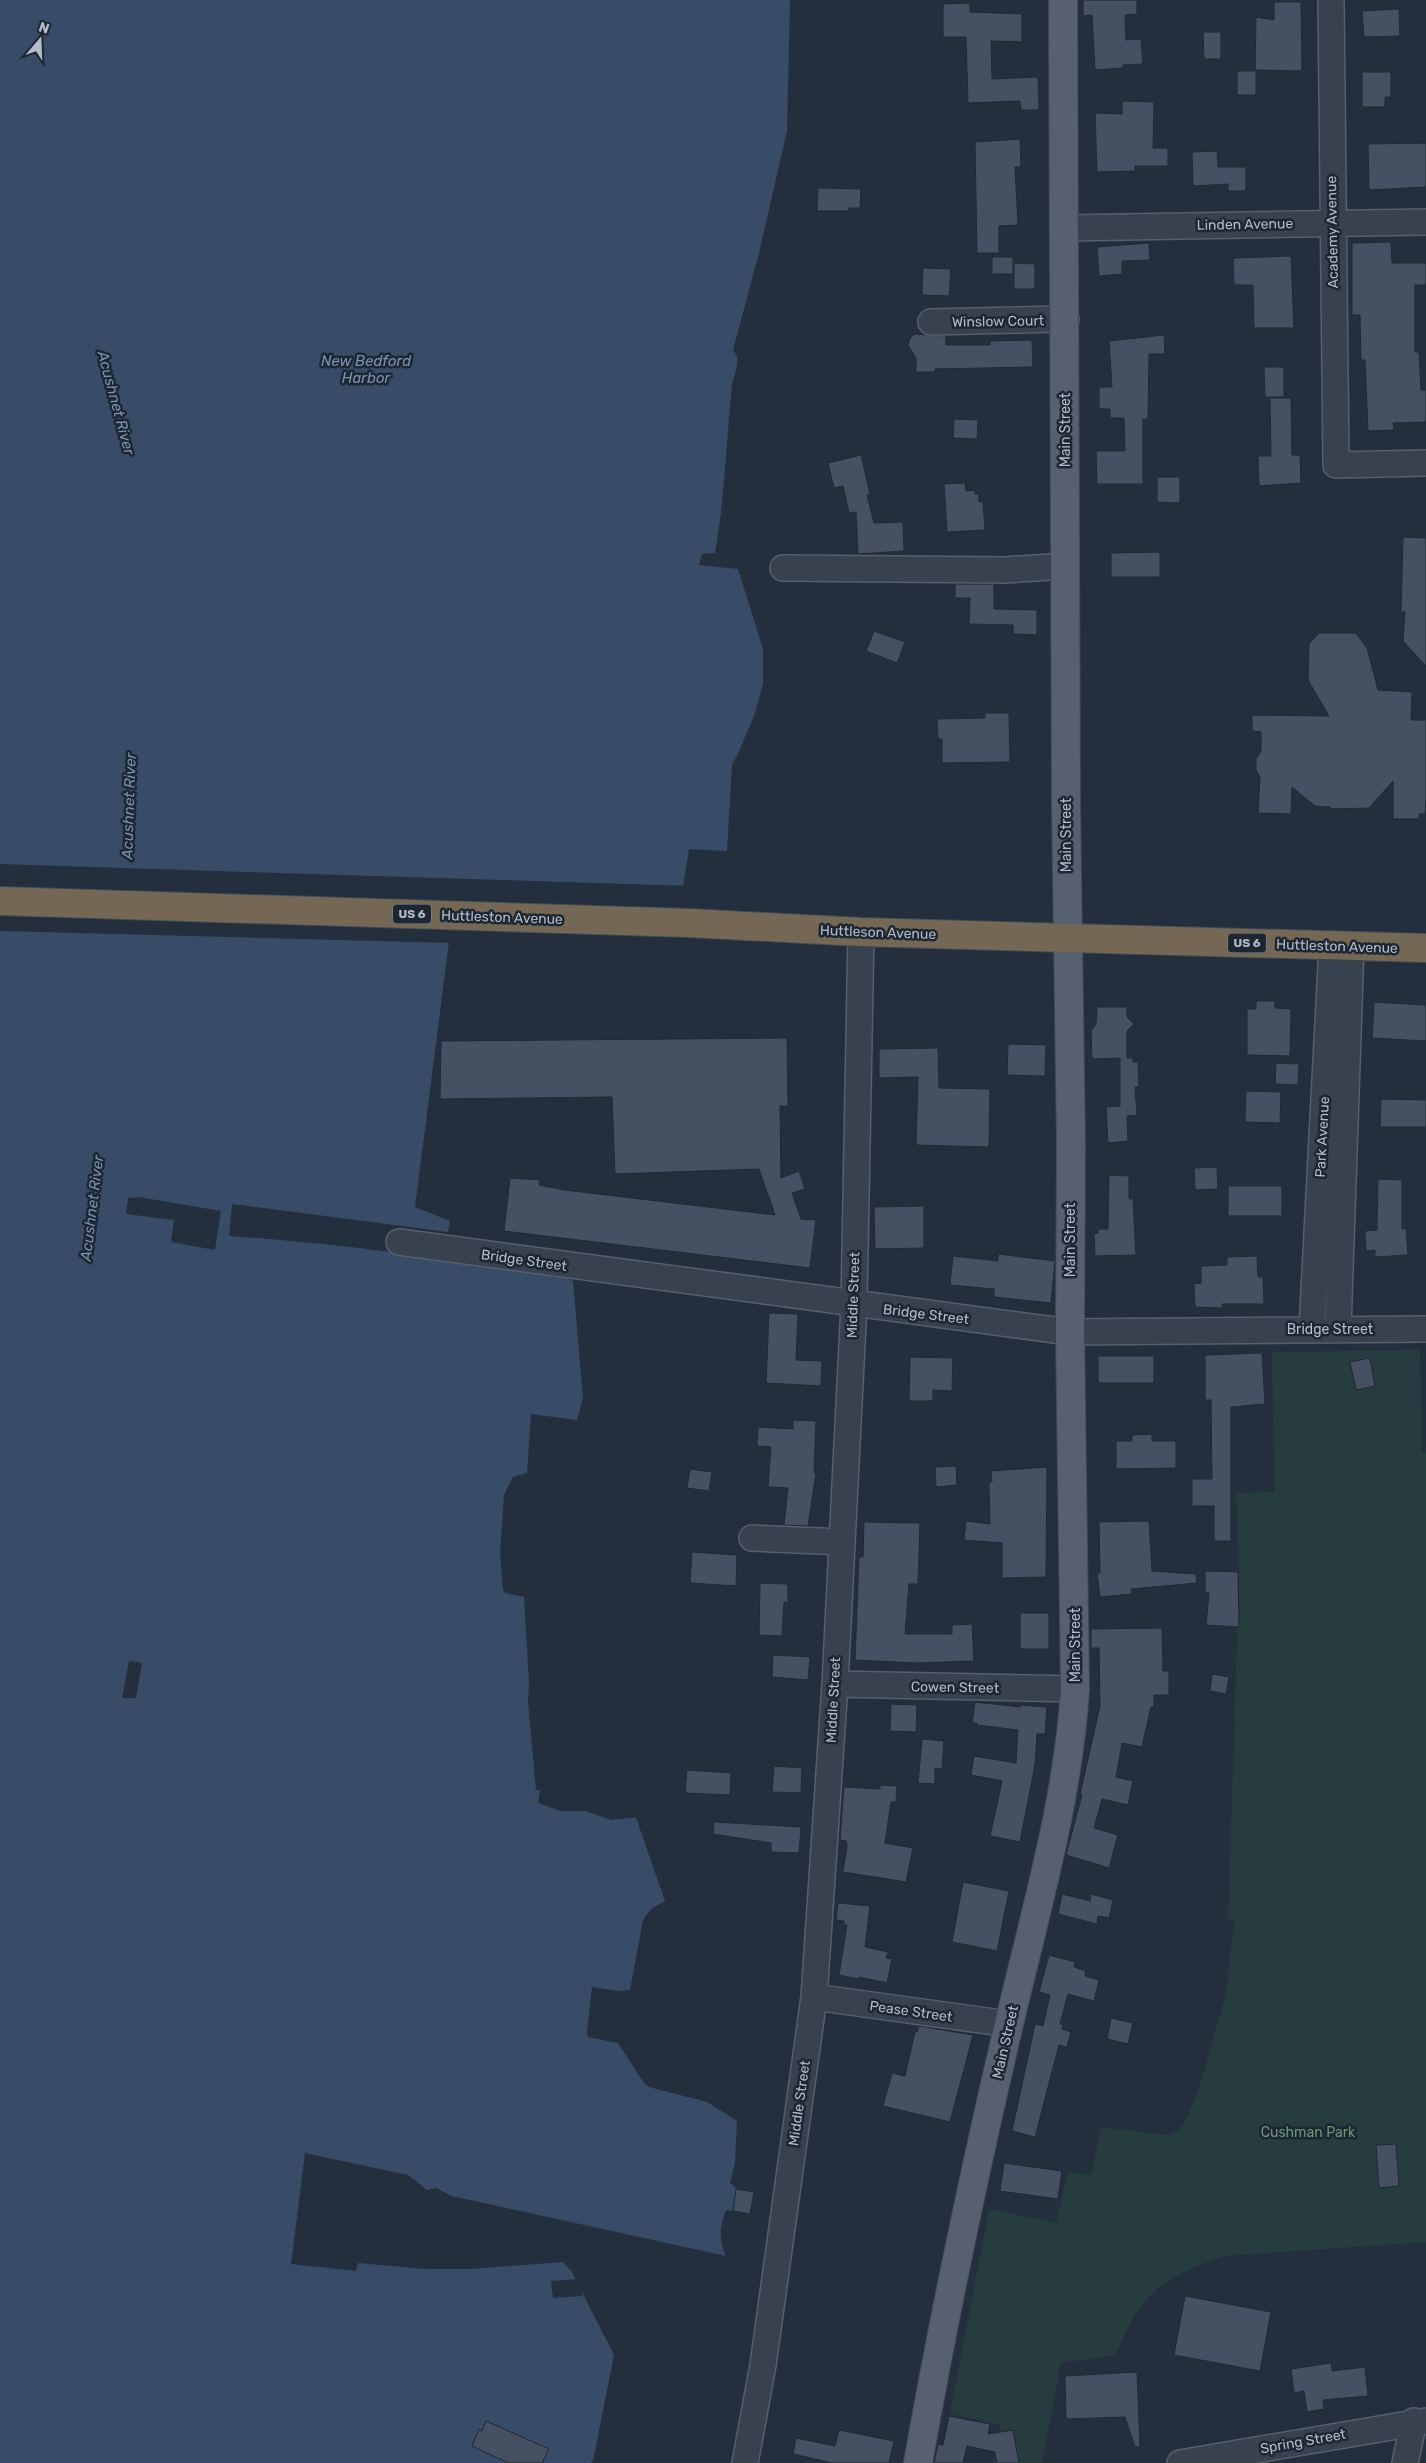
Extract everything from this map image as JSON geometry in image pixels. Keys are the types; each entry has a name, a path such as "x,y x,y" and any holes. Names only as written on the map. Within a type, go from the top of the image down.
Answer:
{"highway":[{"name":"Huttleston Avenue","path":"0,901 688,923"},
{"name":"Huttleson Avenue","path":"688,923 861,932 1068,938"},
{"name":"Huttleston Avenue","path":"1068,938 1426,948"}],"main road":[{"name":"Main Street","path":"918,2463 933,2377 1009,2024 1039,1903 1072,1740 1075,1689 1070,1332 1063,0"}],"street":[{"name":"Academy Avenue","path":"1331,0 1336,465 1426,463"},
{"name":"Linden Avenue","path":"1064,228 1332,222 1426,222"},
{"name":"Winslow Court","path":"931,322 1066,320"},
{"path":"783,568 996,570 1066,566"},
{"name":"Middle Street","path":"745,2463 763,2365 814,1997 835,1684 854,1304 861,932"},
{"path":"1338,1329 1342,946"},
{"name":"Park Avenue","path":"1312,1329 1342,946"},
{"name":"Bridge Street","path":"399,1242 1070,1332 1426,1329"},
{"path":"752,1538 842,1542"},
{"name":"Cowen Street","path":"835,1684 1075,1689"},
{"name":"Pease Street","path":"814,1997 1009,2024"},
{"path":"1405,2463 1420,2421"},
{"name":"Spring Street","path":"1180,2463 1420,2421"}],"green space":[{"name":"Cushman Park","path":"1420,1350 1422,1453 1426,1453 1426,2242 1225,2256 1188,2270 1156,2291 1138,2310 1115,2355 1061,2363 1042,2463 993,2463 1000,2425 950,2414 989,2209 1056,2223 1068,2172 1091,2175 1101,2127 1167,2135 1179,2130 1184,2124 1198,2091 1226,1994 1234,1921 1228,1919 1239,1574 1236,1493 1274,1492 1272,1352"}],"water":[{"name":"New Bedford Harbor","path":"0,0 790,0 787,131 759,253 733,350 736,354 737,363 732,386 723,490 715,553 702,554 699,565 738,569 763,649 763,684 754,716 732,764 727,851 689,849 683,886 457,879 415,1207 450,1221 448,1232 232,1204 229,1236 313,1243 396,1253 562,1276 573,1281 583,1398 577,1420 531,1414 527,1473 516,1483 511,1554 514,1592 524,1597 529,1683 528,1702 536,1790 540,1790 542,1794 634,1812 665,1901 651,1909 643,1920 630,1990 618,1991 592,1987 588,2037 618,2043 644,2083 649,2087 707,2102 737,2121 735,2162 730,2183 737,2189 733,2211 726,2210 721,2233 723,2250 726,2256 452,2196 436,2188 427,2190 408,2175 305,2153 291,2264 356,2271 358,2263 426,2269 472,2269 563,2262 572,2272 614,2355 593,2461 590,2463 0,2463"}],"pier":[{"path":"0,864 686,886 683,888 459,881 451,943 0,931"},
{"path":"139,1197 221,1211 215,1250 171,1242 174,1220 126,1214 128,1198"},
{"path":"527,1473 519,1484 515,1501 513,1554 515,1586 524,1597 505,1593 503,1590 500,1553 504,1495 513,1477"},
{"path":"129,1661 142,1663 136,1698 122,1698"},
{"path":"543,1789 544,1792 559,1796 583,1797 635,1809 639,1817 611,1820 585,1811 560,1811 538,1803 540,1790"},
{"path":"578,2279 583,2296 553,2298 551,2281"}],"building":[{"path":"1083,0 1137,0 1137,14 1125,15 1126,40 1141,39 1143,64 1095,70 1092,15 1083,16"},
{"path":"1274,2 1301,2 1302,71 1255,70 1256,17 1274,20"},
{"path":"970,3 970,12 1022,14 1022,42 991,41 992,79 1038,77 1039,110 1021,110 1020,101 968,103 966,37 943,37 943,4"},
{"path":"1399,9 1400,36 1364,37 1362,11"},
{"path":"1203,32 1221,32 1221,59 1204,59"},
{"path":"1237,71 1256,71 1256,95 1237,95"},
{"path":"1362,72 1391,72 1391,97 1385,97 1385,107 1362,107"},
{"path":"1122,101 1154,102 1153,148 1168,148 1168,166 1135,166 1135,171 1097,172 1095,113 1122,114"},
{"path":"1020,139 1021,167 1015,167 1018,225 999,226 999,253 977,253 975,142"},
{"path":"1426,143 1426,187 1369,190 1368,144"},
{"path":"1217,151 1218,167 1246,167 1246,191 1228,191 1228,184 1193,186 1192,152"},
{"path":"818,188 861,189 860,208 849,208 849,211 817,211"},
{"path":"1391,242 1392,263 1426,263 1426,285 1415,285 1415,352 1419,352 1421,390 1426,390 1426,422 1393,423 1394,430 1368,431 1365,360 1361,360 1360,315 1352,315 1352,243"},
{"path":"1149,243 1150,260 1122,261 1122,274 1099,276 1097,247"},
{"path":"1291,256 1294,328 1254,328 1253,285 1234,285 1233,258"},
{"path":"992,257 1013,257 1013,274 992,274"},
{"path":"1014,263 1035,264 1035,289 1014,289"},
{"path":"923,268 951,269 949,296 922,295"},
{"path":"915,334 946,336 946,345 990,345 990,341 1032,340 1033,367 935,369 935,372 916,372 916,358 908,345 910,338"},
{"path":"1164,335 1165,354 1149,354 1148,419 1143,419 1143,484 1097,484 1096,451 1125,451 1124,418 1110,418 1110,409 1099,409 1099,387 1112,387 1109,341"},
{"path":"1264,367 1284,367 1284,397 1265,397"},
{"path":"1270,398 1291,398 1292,455 1300,455 1301,483 1259,486 1258,456 1271,456"},
{"path":"954,419 978,420 977,439 953,438"},
{"path":"861,455 870,494 867,495 874,523 903,522 904,551 858,554 856,512 849,513 843,486 834,488 828,463"},
{"path":"1157,477 1180,477 1180,503 1157,502"},
{"path":"965,483 966,491 975,490 975,494 979,494 979,502 983,502 985,530 947,532 944,484"},
{"path":"1403,537 1426,538 1426,666 1403,641 1405,612 1401,612"},
{"path":"1160,552 1160,577 1111,577 1111,553"},
{"path":"955,584 994,584 994,609 1037,610 1037,635 1013,634 1013,625 969,624 970,598 955,598"},
{"path":"874,631 905,642 897,663 866,651"},
{"path":"1319,633 1356,633 1367,648 1378,690 1412,692 1411,720 1426,720 1425,814 1419,814 1419,819 1393,819 1393,781 1369,808 1330,809 1330,807 1315,806 1292,787 1291,814 1258,813 1260,777 1256,770 1256,759 1261,751 1261,732 1252,731 1252,715 1329,716 1308,680 1309,644"},
{"path":"985,713 1009,713 1010,762 942,763 942,739 938,739 937,719 985,718"},
{"path":"1256,1001 1275,1001 1275,1008 1291,1009 1290,1056 1247,1055 1247,1009 1256,1009"},
{"path":"1374,1002 1426,1005 1426,1041 1372,1038"},
{"path":"1097,1007 1127,1007 1127,1017 1134,1024 1127,1031 1127,1058 1133,1058 1133,1062 1138,1062 1139,1087 1135,1087 1137,1115 1127,1116 1128,1141 1108,1143 1106,1107 1120,1106 1120,1058 1092,1059 1091,1031 1096,1024"},
{"path":"787,1038 788,1106 780,1106 781,1178 799,1171 805,1189 792,1193 801,1219 816,1220 810,1268 504,1231 510,1178 540,1180 539,1185 565,1190 775,1215 759,1169 615,1174 612,1097 440,1099 441,1041"},
{"path":"1008,1044 1046,1045 1045,1076 1007,1075"},
{"path":"938,1048 939,1088 990,1089 989,1147 916,1145 918,1077 879,1078 879,1049"},
{"path":"1276,1063 1299,1064 1298,1085 1275,1084"},
{"path":"1246,1091 1281,1092 1280,1123 1245,1122"},
{"path":"1381,1099 1426,1100 1426,1127 1380,1127"},
{"path":"1217,1167 1218,1189 1195,1190 1194,1168"},
{"path":"1109,1175 1129,1176 1129,1199 1133,1199 1136,1255 1095,1256 1094,1234 1098,1233 1098,1229 1108,1229"},
{"path":"1378,1179 1402,1180 1402,1229 1406,1228 1408,1255 1375,1257 1375,1250 1366,1251 1365,1231 1377,1230"},
{"path":"1228,1186 1282,1186 1282,1216 1228,1216"},
{"path":"924,1206 924,1248 875,1249 874,1207"},
{"path":"998,1254 1055,1261 1051,1303 994,1297 994,1289 950,1285 953,1256 998,1261"},
{"path":"1257,1256 1258,1277 1263,1277 1264,1304 1222,1304 1223,1308 1195,1307 1194,1284 1201,1283 1201,1266 1227,1265 1227,1257"},
{"path":"769,1313 798,1314 796,1360 822,1361 821,1386 766,1383"},
{"path":"1262,1353 1265,1404 1231,1407 1231,1541 1214,1541 1214,1506 1192,1506 1192,1479 1212,1479 1211,1400 1205,1400 1205,1355"},
{"path":"1098,1356 1154,1356 1154,1383 1098,1383"},
{"path":"910,1357 953,1358 952,1391 933,1390 933,1401 909,1401"},
{"path":"1370,1358 1375,1386 1356,1390 1350,1362"},
{"path":"793,1420 816,1421 814,1473 816,1473 808,1526 784,1525 788,1488 768,1487 771,1447 757,1446 758,1427 793,1429"},
{"path":"1152,1434 1152,1441 1176,1441 1176,1468 1116,1469 1116,1441 1132,1441 1132,1435"},
{"path":"956,1466 957,1485 936,1487 935,1467"},
{"path":"1047,1467 1046,1577 1002,1578 1002,1543 964,1540 966,1521 990,1524 989,1482 992,1482 991,1471"},
{"path":"690,1469 712,1472 709,1491 687,1488"},
{"path":"1149,1521 1152,1571 1196,1574 1197,1583 1131,1589 1132,1594 1100,1597 1097,1573 1100,1573 1099,1522"},
{"path":"864,1522 920,1523 918,1584 909,1584 905,1634 952,1634 952,1625 972,1624 974,1661 916,1663 855,1660 859,1557 863,1557"},
{"path":"692,1552 737,1555 736,1586 690,1583"},
{"path":"1205,1571 1238,1572 1239,1627 1206,1625 1209,1593 1205,1593"},
{"path":"760,1583 788,1584 788,1603 784,1602 782,1636 759,1635"},
{"path":"1020,1613 1049,1613 1049,1649 1020,1649"},
{"path":"1162,1628 1163,1671 1169,1671 1169,1695 1154,1695 1154,1707 1151,1707 1142,1747 1122,1743 1116,1777 1133,1781 1128,1805 1102,1799 1094,1828 1118,1835 1109,1868 1066,1855 1082,1795 1080,1794 1100,1706 1099,1648 1091,1648 1091,1629"},
{"path":"773,1655 810,1657 808,1680 772,1677"},
{"path":"1212,1674 1229,1677 1226,1694 1210,1691"},
{"path":"975,1702 1020,1707 1020,1705 1047,1707 1045,1734 1037,1734 1035,1765 1020,1842 990,1836 1002,1781 971,1775 974,1756 1016,1763 1018,1730 972,1723"},
{"path":"891,1704 917,1705 916,1732 890,1731"},
{"path":"922,1739 944,1741 942,1769 935,1768 935,1784 918,1783"},
{"path":"774,1766 802,1768 801,1793 772,1792"},
{"path":"687,1770 731,1773 730,1795 685,1793"},
{"path":"880,1785 897,1786 896,1802 891,1802 885,1843 913,1848 906,1882 843,1872 847,1846 846,1841 840,1840 844,1787 880,1789"},
{"path":"714,1822 801,1827 799,1853 771,1852 771,1843 713,1834"},
{"path":"963,1882 1009,1891 997,1951 952,1942"},
{"path":"1062,1894 1090,1901 1091,1894 1113,1900 1109,1918 1098,1916 1097,1924 1058,1914"},
{"path":"838,1903 870,1906 865,1947 888,1952 886,1958 892,1959 887,1983 839,1975 847,1925 844,1925 844,1921 836,1920"},
{"path":"1049,1955 1075,1962 1074,1967 1086,1971 1085,1976 1099,1980 1094,2001 1068,1994 1060,2024 1063,2025 1062,2029 1071,2032 1067,2047 1059,2045 1035,2137 1012,2131 1035,2024 1043,2026 1050,1995 1039,1992"},
{"path":"1111,2018 1133,2023 1128,2044 1107,2039"},
{"path":"919,2026 973,2035 950,2122 883,2106 892,2073 905,2076 915,2032 917,2032"},
{"path":"1396,2144 1399,2186 1379,2188 1376,2145"},
{"path":"1004,2163 1062,2171 1058,2199 1000,2191"},
{"path":"736,2189 754,2192 750,2214 733,2211"},
{"path":"1185,2296 1271,2312 1260,2371 1174,2355"},
{"path":"1331,2363 1332,2371 1365,2367 1368,2396 1323,2400 1324,2409 1307,2412 1304,2391 1294,2393 1291,2369"},
{"path":"1137,2372 1140,2446 1135,2447 1125,2417 1066,2419 1065,2376"},
{"path":"949,2416 990,2424 988,2434 1013,2430 1019,2463 997,2463 995,2452 967,2446 963,2463 934,2463 938,2444 943,2445"},
{"path":"486,2421 549,2449 542,2463 508,2463 472,2446 479,2429 482,2431"},
{"path":"839,2430 894,2441 889,2463 832,2463 793,2454 796,2438 835,2446"}],"water label":[{"name":"Acushnet River","path":"116,403"},
{"name":"Acushnet River","path":"129,806"},
{"name":"Acushnet River","path":"92,1208"}]}
